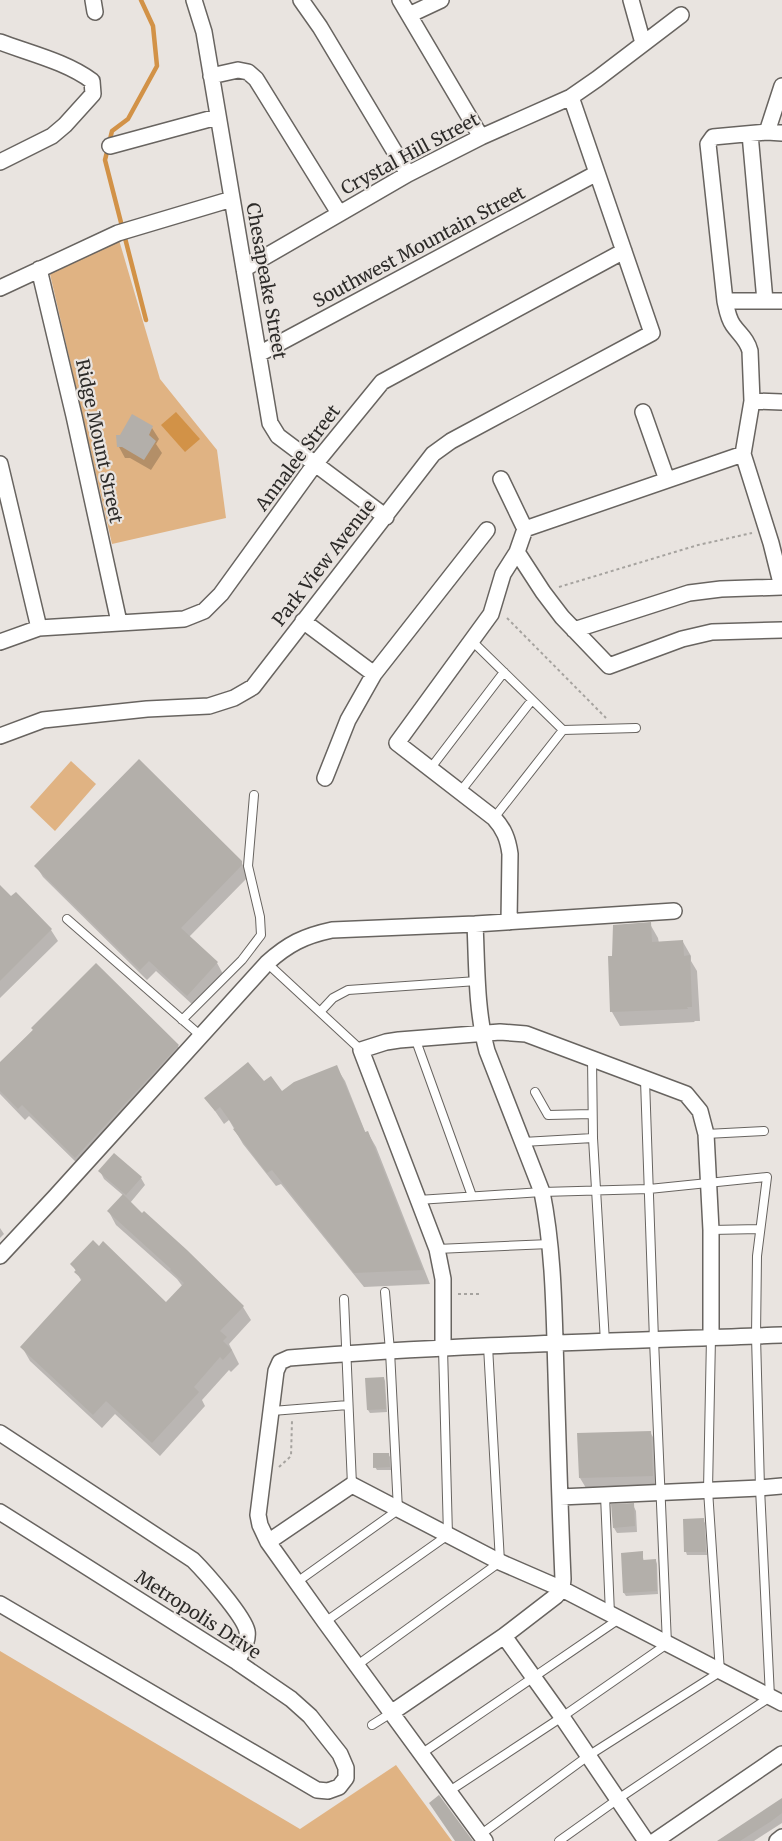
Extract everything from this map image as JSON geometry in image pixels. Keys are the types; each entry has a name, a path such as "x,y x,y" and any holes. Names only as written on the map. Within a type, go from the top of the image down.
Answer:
{"street":[{"name":"Chesapeake Street","path":"194,0 204,32 270,423 278,436 386,517"},
{"path":"302,0 408,174"},
{"path":"400,0 481,137"},
{"path":"409,15 441,0"},
{"path":"631,0 643,43"},
{"name":"Crystal Hill Street","path":"244,269 408,174 481,137 571,97 681,15"},
{"path":"0,42 84,75 92,81 93,94 52,136 0,162"},
{"path":"211,76 238,70 248,72 256,80 339,213"},
{"path":"574,630 689,593 721,589 782,587 773,539 743,454 752,401 750,351 748,343 732,324 725,301 708,144 713,137 774,133 782,86"},
{"path":"571,97 624,251"},
{"path":"110,146 218,117"},
{"path":"750,134 765,301"},
{"name":"Southwest Mountain Street","path":"259,354 597,173"},
{"path":"0,288 125,231 232,199"},
{"name":"Park View Avenue","path":"0,736 43,720 147,709 208,706 234,698 253,687 433,454 450,441 652,333 624,251"},
{"name":"Annalee Street","path":"0,642 39,628 184,619 204,611 221,594 315,464 382,382 624,251"},
{"name":"Ridge Mount Street","path":"39,269 119,622"},
{"path":"725,301 782,301"},
{"path":"752,401 782,402"},
{"path":"643,412 667,480"},
{"path":"525,529 743,454"},
{"path":"0,464 39,628"},
{"path":"501,479 525,529 517,552 503,574 490,614 397,743 501,825 509,844 509,922"},
{"path":"325,778 348,720 374,674 487,530"},
{"path":"517,552 562,617 609,666 682,639 712,632 782,630"},
{"path":"303,621 374,674"},
{"path":"0,1256 267,963 280,950 295,941 332,930 475,924 674,911"},
{"path":"391,1713 504,1636 562,1589 550,1244 542,1192 483,1033 477,981 475,924"},
{"path":"442,1348 443,1295 441,1265 437,1249 361,1050 386,1042 483,1033 526,1034 592,1058 686,1094 700,1112 706,1134 710,1183 711,1337"},
{"path":"482,1838 268,1542 260,1525 258,1515 262,1482 276,1371 280,1362 289,1358 442,1348 782,1335"},
{"path":"0,1433 193,1560 207,1574 243,1622 247,1632 246,1643 237,1662"},
{"path":"268,1542 352,1485 500,1562 562,1589 776,1700"},
{"path":"560,1497 760,1488 782,1485"},
{"name":"Metropolis Drive","path":"0,1512 237,1662 291,1699 310,1716 340,1754 346,1768 346,1778 339,1787 328,1791 317,1790 0,1604"},
{"path":"504,1636 646,1841"},
{"path":"655,1841 782,1754"},
{"path":"777,1841 782,1837"}],"lane":[{"path":"471,640 563,730 636,728"},
{"path":"430,768 504,672"},
{"path":"460,792 532,700"},
{"path":"494,818 563,730"},
{"path":"182,1020 242,960 261,935 260,917 248,866 254,795"},
{"path":"67,919 201,1036"},
{"path":"267,963 361,1050"},
{"path":"320,1012 333,998 348,990 477,981"},
{"path":"415,1038 472,1196"},
{"path":"592,1058 593,1138 605,1342"},
{"path":"448,1792 667,1644 645,1080"},
{"path":"535,1092 548,1115 592,1114"},
{"path":"706,1134 764,1131"},
{"path":"523,1142 593,1138"},
{"path":"418,1200 542,1192 649,1189 767,1177 757,1256 756,1336 760,1488 776,1700 618,1799 559,1841"},
{"path":"711,1230 760,1229"},
{"path":"437,1249 550,1244"},
{"path":"297,1582 398,1510 390,1351 384,1292"},
{"path":"344,1299 352,1485"},
{"path":"482,1838 588,1756 720,1672 708,1490 711,1337"},
{"path":"356,1666 500,1562 488,1346"},
{"path":"325,1622 448,1535 442,1348"},
{"path":"272,1411 348,1405"},
{"path":"421,1754 533,1677 614,1617 605,1495"},
{"path":"372,1725 391,1713"}],"path":[{"path":"543,592 698,545 773,539"},
{"path":"494,605 615,727"},
{"path":"443,1295 480,1294"},
{"path":"262,1482 291,1456 292,1409"}],"shaded area":[{"path":"119,240 160,379 217,450 226,518 112,544 50,274"},
{"path":"176,412 200,439 185,452 161,425"},
{"path":"71,761 96,784 55,831 30,807"},
{"path":"0,1651 300,1829 396,1765 452,1841 0,1841"}],"building":[{"path":"132,414 153,426 149,435 156,441 144,460 122,447 117,447 116,435 120,435"},
{"path":"139,759 242,861 242,865 181,928 218,962 187,996 149,961 140,970 34,866"},
{"path":"0,885 11,896 16,892 52,929 0,981"},
{"path":"651,922 652,942 683,940 684,956 690,955 692,1007 610,1012 608,956 612,956 613,925"},
{"path":"96,963 179,1045 75,1158 22,1105 18,1109 0,1091 0,1062"},
{"path":"248,1062 264,1081 271,1076 282,1091 294,1082 337,1065 365,1132 368,1131 423,1270 354,1273 272,1170 267,1173 233,1129 235,1128 220,1107 215,1111 204,1098"},
{"path":"114,1153 142,1177 126,1195 98,1171"},
{"path":"123,1194 187,1250 244,1306 220,1331 227,1337 223,1341 232,1350 223,1360 220,1357 194,1387 199,1392 152,1443 106,1401 93,1415 20,1347 82,1279 74,1272 76,1270 70,1264 93,1240 99,1246 103,1241 166,1302 184,1283 107,1211"},
{"path":"384,1377 386,1409 367,1410 365,1378"},
{"path":"651,1431 653,1476 579,1478 577,1433"},
{"path":"373,1453 389,1453 390,1467 373,1468"},
{"path":"634,1503 635,1526 613,1528 611,1504"},
{"path":"704,1518 706,1552 684,1552 683,1519"},
{"path":"643,1551 643,1560 656,1559 657,1591 623,1593 621,1553"},
{"path":"439,1795 473,1841 455,1841 429,1803"},
{"path":"782,1798 782,1813 770,1822 740,1841 717,1841"}],"waterway":[{"path":"141,0 153,26 157,66 128,119 112,131 105,160 146,320"}]}
